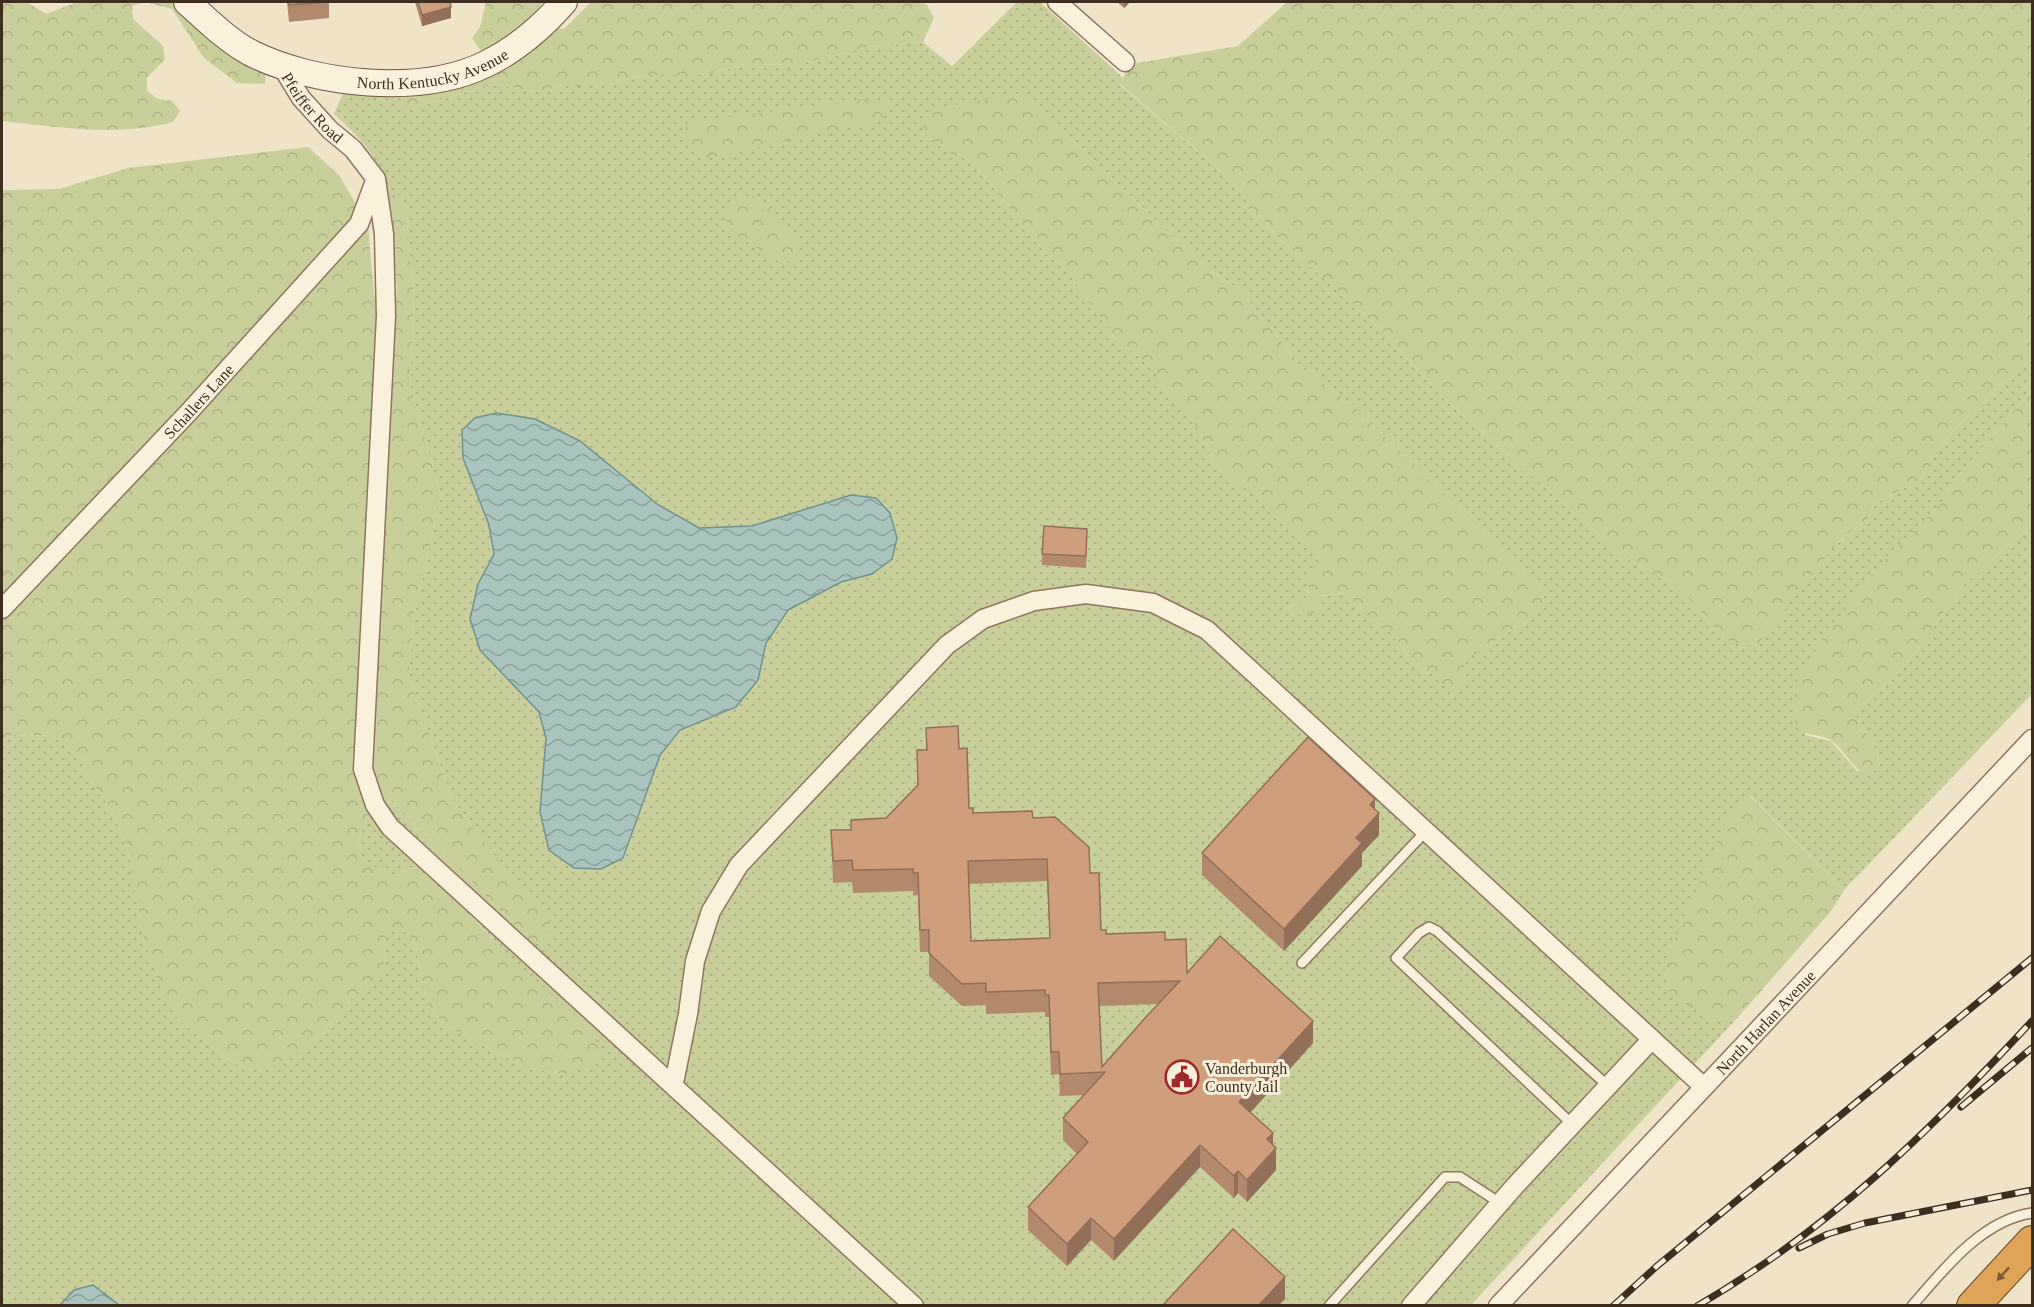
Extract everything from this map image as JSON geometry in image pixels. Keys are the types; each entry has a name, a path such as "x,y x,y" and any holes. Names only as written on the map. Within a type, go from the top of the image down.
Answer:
{"highway":[{"path":"1973,1305 2032,1242"}],"street":[{"name":"Pfeiffer Road","path":"187,2 238,44 282,67 301,98 330,130 353,149 376,179"},
{"name":"North Kentucky Avenue","path":"282,67 310,75 368,82 422,80 465,72 501,56 527,39 564,2"},
{"path":"1057,2 1125,62"},
{"path":"376,179 384,234 386,316 363,769 375,805 390,827 674,1083 914,1305"},
{"name":"Schallers Lane","path":"2,609 189,413 359,224 376,179"},
{"path":"674,1083 688,1014 695,961 711,911 739,865 947,645 983,619 1034,601 1086,594 1153,603 1207,630 1704,1087"},
{"name":"North Harlan Avenue","path":"1498,1305 2032,739"},
{"path":"1410,1305 1572,1124 1652,1040"}],"lane":[{"path":"1302,963 1426,831"},
{"path":"1572,1124 1396,958 1419,933 1429,927 1437,931 1608,1086"},
{"path":"1329,1305 1445,1177 1460,1177 1500,1203"},
{"path":"1912,1305 1944,1269 1989,1230 2019,1215 2032,1213"}],"green space":[{"path":"27,2 46,14 77,2 145,2 132,6 133,19 163,46 165,59 147,78 147,91 158,99 172,101 180,111 173,122 152,127 109,130 2,121 2,3"},
{"path":"145,2 202,2 267,58 265,84 237,83 204,58 172,9"},
{"path":"486,2 543,2 537,11 539,24 564,29 591,2 921,2 927,5 934,18 923,42 868,47 800,64 744,65 702,75 645,75 604,86 563,86 535,92 494,84 414,107 401,105 401,92 486,59 472,38 480,27"},
{"path":"1017,2 1040,2 1123,78 1120,85 1231,180 1275,235 1383,331 1440,395 1627,559 1677,586 1724,638 1868,518 1874,504 1922,478 1934,453 1970,413 2032,360 2032,390 1956,479 1942,502 1884,560 1805,735 1831,741 1857,771 1880,765 1877,751 1854,713 1906,665 1964,585 2032,524 2032,694 1844,890 1750,795 1712,1021 1739,1016 1471,1305 119,1306 93,1285 74,1290 60,1305 2,1305 2,741 11,735 53,736 85,761 87,775 111,809 127,846 144,941 178,1019 230,1061 243,1067 310,1047 356,993 378,977 384,964 386,934 399,927 410,936 416,949 427,1004 444,1025 529,1069 570,1075 503,950 436,876 411,867 399,875 385,874 361,858 357,845 376,793 389,797 528,939 486,845 452,799 409,676 413,620 441,496 410,385 414,296 406,209 401,196 387,192 379,168 368,149 334,114 344,91 401,92 414,107 494,84 535,92 563,86 604,86 645,75 702,75 744,65 800,64 868,47 923,42 952,66","holes":["1069,137 1205,267 1240,290 1303,369 1351,403 1542,592 1544,606 1534,616 1463,661 1465,689 1433,674 1420,671 1387,628 1363,615 1347,593 1320,596 1281,610 1305,600 1309,587 1331,566 1269,512 1255,489 1213,461 1195,424 1166,395 1155,370 1114,337 1066,269 1045,253 973,162","475,418 657,504 699,528 752,526 851,495 872,574 841,582 788,610 766,643 758,680 736,706 680,730 660,755 624,858 540,812 546,738 539,712 480,650 470,619 478,584 494,554 489,525 463,458 462,430"]},
{"path":"1287,2 2032,2 2032,360 1970,413 1934,453 1922,478 1874,504 1868,518 1836,544 1757,645 1736,644 1724,638 1677,586 1627,559 1440,395 1383,331 1275,235 1231,180 1120,84 1126,72 1137,63 1238,46"},
{"path":"1017,93 1069,137 1205,267 1240,290 1303,369 1351,403 1542,592 1544,606 1534,616 1464,661 1465,689 1451,694 1433,674 1420,671 1387,628 1363,615 1347,593 1320,596 1319,610 1306,617 1280,611 1305,600 1309,587 1306,574 1317,566 1330,566 1269,512 1255,489 1241,488 1213,461 1195,424 1166,395 1155,370 1114,337 1066,269 1045,253 973,162 947,152 927,136 922,123 930,110"},
{"path":"864,99 887,104 883,119 870,125 842,125 824,133 709,158 690,151 681,133 689,122"},
{"path":"308,147 339,175 368,225 374,295 383,306 396,302 397,288 387,192 401,196 406,209 414,296 410,385 441,496 413,620 409,676 452,799 486,845 542,909 549,921 550,936 540,945 528,939 389,797 376,793 357,845 361,858 385,874 399,875 411,867 425,866 503,950 590,1031 602,1049 595,1061 570,1075 529,1069 444,1025 427,1004 416,949 410,936 399,927 386,935 384,964 379,977 356,993 310,1047 270,1067 243,1067 230,1061 178,1019 164,996 144,941 127,846 111,809 87,775 85,761 53,736 11,735 2,741 2,190 59,189 128,168"},
{"path":"759,196 799,244 795,260 781,263 735,234 726,224 724,210 732,199"},
{"path":"2032,390 2032,524 1964,585 1906,665 1854,713 1877,751 1880,766 1870,776 1857,768 1830,740 1809,734 1795,725 1795,685 1824,636 1884,560 1942,502 1956,479"},
{"path":"1749,795 1844,890 1832,910 1739,1016 1712,1021 1667,991 1664,965 1730,812"}],"water":[{"path":"496,413 535,419 580,441 657,504 699,528 752,526 851,495 876,498 890,513 897,538 892,559 872,574 841,582 788,610 766,643 758,680 736,707 680,730 660,755 623,858 601,869 574,868 549,850 540,812 546,738 539,712 480,650 470,619 478,584 494,554 489,525 463,458 462,430 475,418"},
{"path":"93,1285 119,1305 60,1305 74,1290"}],"building":[{"path":"289,2 324,2 289,5"},
{"path":"418,2 450,2 451,7 422,15"},
{"path":"1044,526 1087,529 1086,556 1042,554"},
{"path":"958,726 959,749 967,748 969,808 973,808 973,813 1032,811 1033,818 1055,817 1089,847 1090,873 1099,873 1101,930 1106,930 1106,934 1165,932 1165,940 1186,939 1187,973 1220,936 1313,1021 1239,1102 1273,1133 1267,1139 1276,1148 1247,1180 1238,1171 1234,1176 1200,1145 1114,1239 1091,1218 1067,1244 1028,1207 1088,1142 1063,1118 1105,1072 1060,1074 1059,1052 1051,1052 1049,995 1045,995 1045,990 986,992 986,983 962,984 929,953 929,930 920,930 918,873 913,873 913,869 853,870 852,860 833,861 831,830 851,830 851,820 886,818 918,785 917,750 927,750 926,728","holes":["1047,859 1050,938 971,941 968,861","1180,981 1145,1018 1102,1067 1098,983"]},
{"path":"1308,737 1375,799 1370,805 1379,813 1356,838 1362,843 1284,929 1202,853"},
{"path":"1233,1229 1285,1277 1259,1305 1163,1305"}],"railway":[{"path":"1613,1306 1657,1266 2032,958"},
{"path":"1697,1306 1791,1245 1876,1176 1955,1102 2032,1021"},
{"path":"1961,1107 2032,1048"},
{"path":"1799,1248 1828,1234 1865,1223 2032,1190"}],"place":[{"name":"Vanderburgh County Jail","path":"1182,1077"}]}
